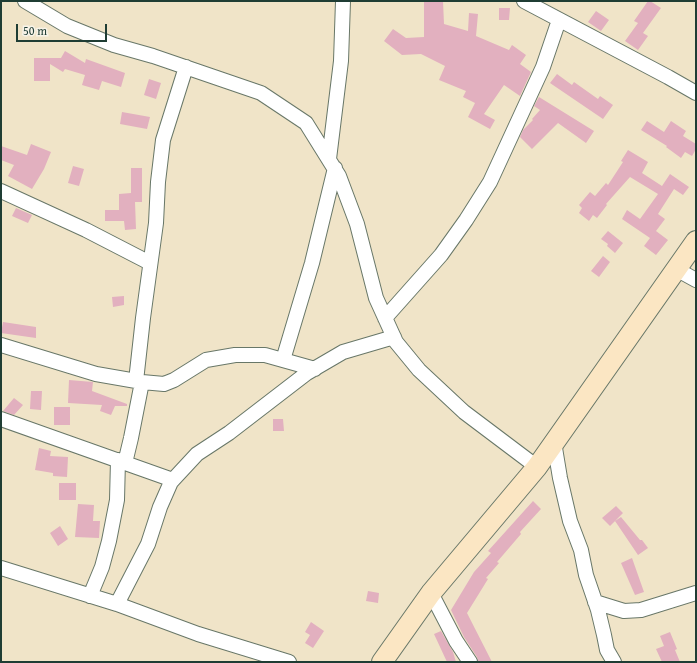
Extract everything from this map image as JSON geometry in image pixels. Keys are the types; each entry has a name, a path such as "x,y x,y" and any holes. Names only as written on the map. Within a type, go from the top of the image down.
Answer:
{"street":[{"path":"26,1 73,29 114,45 154,56 261,93 306,123 339,176 357,224 376,298 396,342 425,376 464,412 536,467"},
{"path":"283,360 310,271 332,163 342,61 343,1"},
{"path":"524,1 696,93"},
{"path":"385,318 441,255 466,220 490,182 543,67 559,20"},
{"path":"90,596 102,567 109,541 122,462 131,438 139,382 143,318 156,223 158,182 163,140 186,67"},
{"path":"1,191 86,230 150,263"},
{"path":"382,662 431,593 536,467 696,241"},
{"path":"676,269 696,280"},
{"path":"116,604 148,544 160,507 171,482 197,454 229,433 307,373 343,352 394,337"},
{"path":"1,345 96,374 139,382 164,384 174,380 206,360 235,354 265,355 315,369"},
{"path":"1,419 174,480"},
{"path":"554,442 560,478 570,521 581,550 586,575 595,602 607,650 614,662"},
{"path":"1,568 116,604 198,634 289,662"},
{"path":"431,593 456,641 470,662"},
{"path":"595,602 624,611 641,610 696,593"}],"building":[{"path":"424,1 443,1 444,24 468,31 469,13 478,14 476,36 509,50 512,45 526,55 520,64 531,72 520,96 504,85 484,114 495,120 490,129 468,117 475,103 463,97 466,91 439,80 445,66 421,54 402,55 384,41 393,29 406,38 424,37"},
{"path":"648,1 661,8 643,33 648,36 638,50 625,41 638,23 634,21"},
{"path":"499,8 510,8 509,20 499,20"},
{"path":"596,11 609,20 601,31 588,22"},
{"path":"65,51 85,63 86,59 125,73 121,87 102,81 99,90 82,85 85,75 65,69 63,72 50,64 50,81 34,81 34,58 61,58"},
{"path":"557,74 572,85 574,82 598,99 600,96 613,105 603,119 550,83"},
{"path":"149,79 161,83 156,99 144,95"},
{"path":"539,97 594,131 586,143 558,123 532,149 520,137 523,130 540,110 534,106"},
{"path":"122,112 150,117 147,129 120,124"},
{"path":"647,121 664,132 671,121 686,131 683,136 696,144 696,149 692,156 685,152 681,158 666,147 667,146 641,130"},
{"path":"31,144 51,152 44,169 32,189 8,176 14,165 1,160 1,146 27,155"},
{"path":"628,150 648,162 642,173 662,186 670,174 689,187 683,195 674,189 658,214 665,219 656,231 668,240 656,255 644,246 650,238 622,219 627,210 640,219 658,194 630,177 606,204 607,205 597,218 593,215 589,221 579,213 582,208 579,205 590,192 595,196 606,183 608,185 623,162 621,161"},
{"path":"73,166 84,169 79,186 68,183"},
{"path":"131,168 142,168 142,202 135,202 136,229 125,230 124,221 105,221 105,210 119,210 119,194 131,193"},
{"path":"16,208 32,215 28,223 12,216"},
{"path":"608,231 623,243 615,253 607,246 608,244 601,239"},
{"path":"603,256 610,262 599,277 591,271"},
{"path":"124,296 124,305 113,307 112,297"},
{"path":"3,322 36,327 36,338 1,333"},
{"path":"69,380 93,382 92,391 127,404 127,406 115,406 111,415 100,411 102,405 68,403"},
{"path":"31,391 42,391 41,410 30,409"},
{"path":"14,398 23,405 14,415 3,411"},
{"path":"54,407 70,407 70,425 54,425"},
{"path":"273,419 283,419 284,431 273,431"},
{"path":"39,448 51,451 50,456 68,457 67,477 53,476 53,473 35,470"},
{"path":"59,483 76,483 76,500 59,500"},
{"path":"533,501 541,509 520,532 521,534 497,562 499,563 486,578 488,579 467,613 492,662 478,662 477,657 464,637 451,610 474,572 491,553 488,551"},
{"path":"78,504 94,505 93,521 100,521 99,538 75,537"},
{"path":"616,506 623,513 610,526 602,518"},
{"path":"621,517 648,548 638,555 615,521"},
{"path":"60,526 68,539 58,546 50,533"},
{"path":"632,558 644,592 635,595 621,563"},
{"path":"368,591 379,593 378,603 366,601"},
{"path":"311,622 324,631 313,648 305,643 310,635 305,632"},
{"path":"441,631 453,652 456,662 447,662 434,634"},
{"path":"670,632 677,649 675,650 680,662 662,662 656,649 664,646 660,636"}]}
